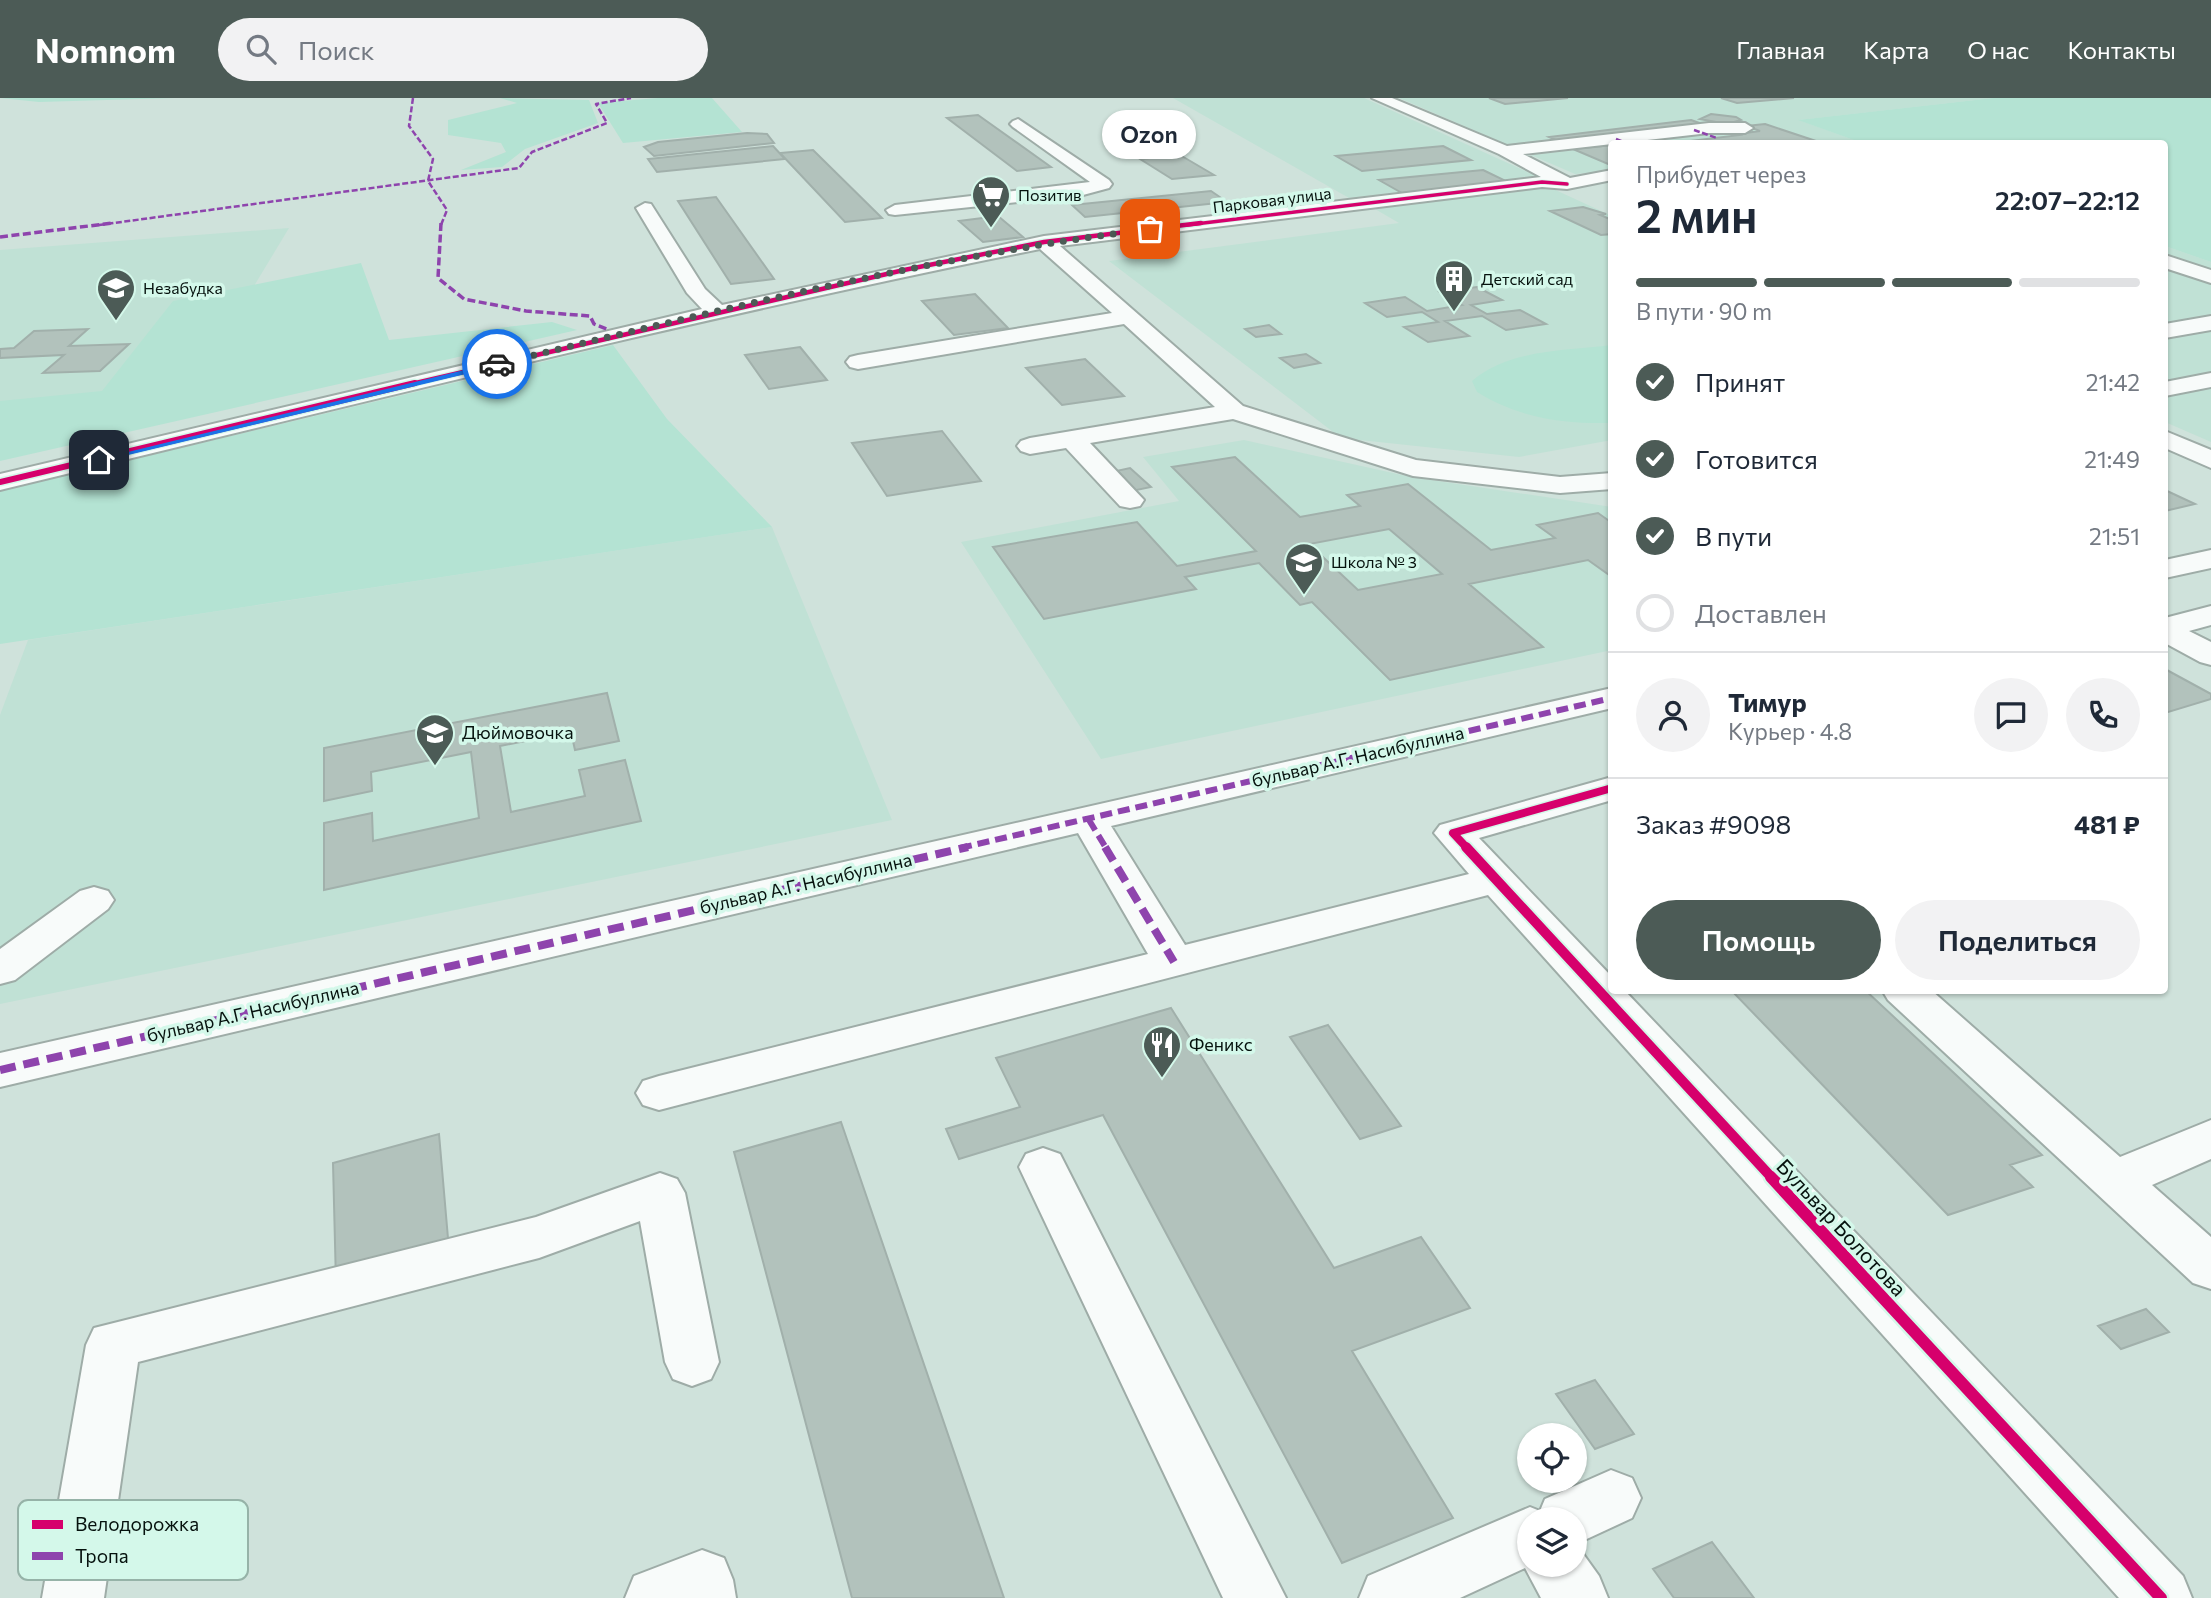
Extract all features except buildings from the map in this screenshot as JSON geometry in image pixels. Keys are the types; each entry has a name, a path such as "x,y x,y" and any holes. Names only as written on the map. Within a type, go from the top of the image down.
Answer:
{"street":[{"path":"1379,98 1505,151 1567,184 1584,187 1602,195"},
{"path":"895,210 1083,190 1103,184 1018,124"},
{"path":"1505,151 1709,128 1745,128"},
{"path":"1567,184 1608,176"},
{"name":"Парковая улица","path":"0,482 717,312 935,254 1542,182 1567,184"},
{"path":"879,194 912,228"},
{"path":"645,208 697,293 717,312"},
{"path":"1044,242 1234,411 1413,468 1560,485 1608,481"},
{"path":"2168,262 2202,274"},
{"path":"2168,276 2202,274"},
{"path":"858,362 1129,317"},
{"path":"2168,330 2211,323"},
{"path":"2168,388 2211,380"},
{"path":"1030,446 1234,411"},
{"path":"1072,439 1130,500"},
{"path":"2172,443 2211,440"},
{"path":"2172,443 2211,460"},
{"path":"2168,568 2211,558"},
{"path":"2168,628 2211,615"},
{"path":"2168,631 2211,655"},
{"name":"бульвар А.Г. Насибуллина","path":"0,1070 1608,699"},
{"name":"Бульвар Болотова","path":"1608,789 1453,833 2161,1598"},
{"path":"1089,820 1174,962"},
{"path":"659,1093 1497,880"},
{"path":"0,970 94,900"},
{"path":"1907,994 2211,1268"},
{"path":"2114,1181 2211,1138"},
{"path":"1043,1167 1255,1598"},
{"path":"88,1500 113,1345 539,1237 660,1193 692,1362"},
{"path":"1390,1598 1517,1542"},
{"path":"1563,1577 1577,1598"},
{"path":"73,1598 76,1580"},
{"path":"656,1598 702,1580 705,1598"}],"shaded area":[{"path":"0,98 175,98 39,102"},
{"path":"500,98 589,100 598,123 525,149 502,167 461,170 506,152 501,143 448,135 448,120 517,103"},
{"path":"658,98 712,98 742,132 623,143 598,103"},
{"path":"1173,98 1364,98 1539,177 1349,198"},
{"path":"1399,98 1993,98 1799,120 1854,140 1608,140 1608,171 1575,174"},
{"path":"1993,98 2211,98 2211,262 2168,247 2168,140 1854,140 1798,120"},
{"path":"1549,187 1608,214 1608,441 1519,457 1341,438 1109,261 1399,223 1375,209"},
{"name":"Незабудка","path":"289,228 189,394 0,441 0,250"},
{"path":"2168,247 2211,262 2211,442 2168,423"},
{"path":"361,263 389,340 552,322 577,330 0,461 0,401 102,391 173,301"},
{"path":"613,345 667,419 772,527 0,644 0,491"},
{"path":"1608,345 1608,423 1542,418 1525,413 1477,392 1472,381 1486,371 1520,357"},
{"name":"Школа № 3","path":"1244,440 1411,477 1608,506 1608,651 1101,759 961,542 1179,501 1143,457"},
{"name":"Дюймовочка","path":"772,527 892,820 0,1004 0,715 28,640"}],"marked path":[{"path":"413,98 409,110 409,126 433,159 428,181 447,210 441,222 438,278 464,299 526,311 590,316 594,324 609,330"},
{"path":"0,237 251,206 519,168 532,152 607,123 596,104 631,98"},
{"path":"1694,130 1717,138"},
{"path":"0,1070 1608,699"},
{"path":"1089,820 1174,962"}],"cycle path":[{"path":"0,482 664,324 904,270 1044,242 1542,182 1567,184"},
{"path":"1608,789 1453,833 2161,1598"}],"way so far":[{"path":"497,364 904,270 1044,242 1150,229"}],"place":[{"name":"Позитив","path":"991,229"},
{"name":"Ozon","path":"1150,229"},
{"name":"Детский сад","path":"1454,313"},
{"name":"Незабудка","path":"116,322"},
{"name":"Школа № 3","path":"1304,596"},
{"name":"Дюймовочка","path":"435,767"},
{"name":"Феникс","path":"1162,1079"}],"route":[{"path":"99,460 497,364"}]}
